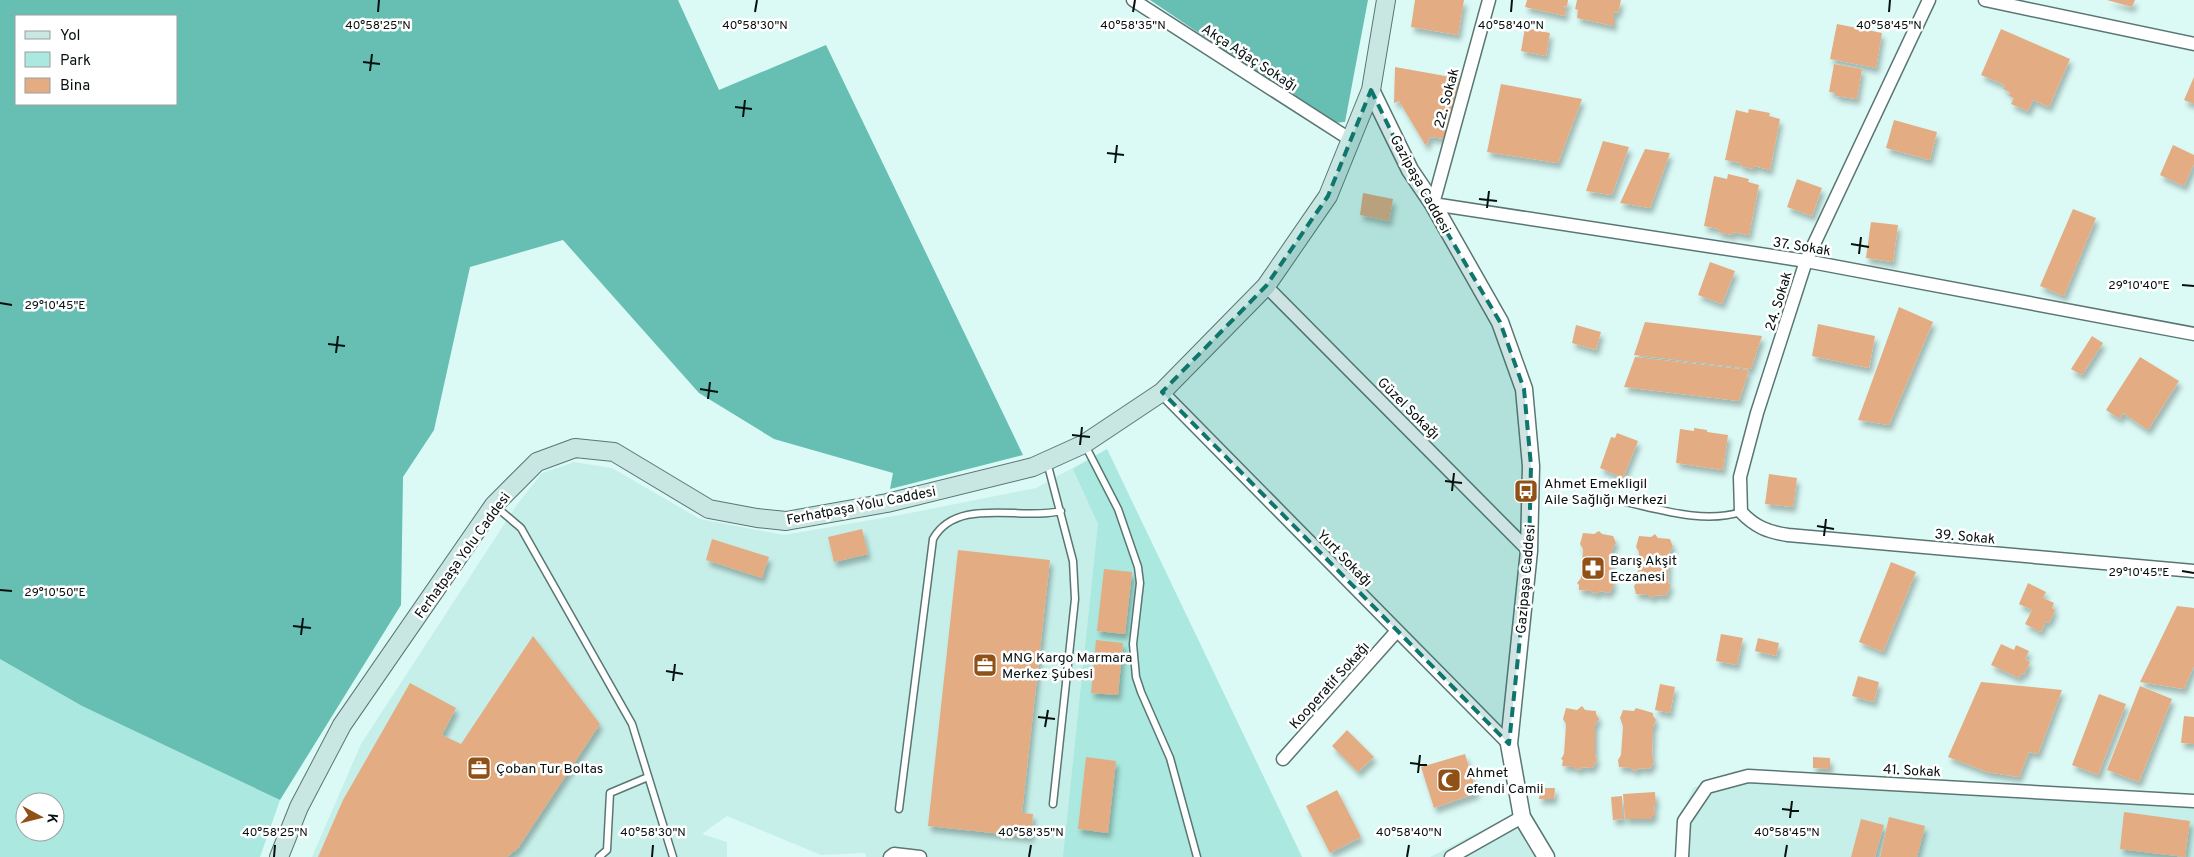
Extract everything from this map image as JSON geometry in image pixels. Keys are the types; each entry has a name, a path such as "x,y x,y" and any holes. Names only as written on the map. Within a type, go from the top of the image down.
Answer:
{"main road":[{"name":"Ferhatpaşa Yolu Caddesi","path":"279,857 298,807 342,725 494,505 537,462 575,448 614,452 709,509 757,518 786,521 887,503 1033,467 1084,444 1162,392 1266,286 1328,196 1371,90 1386,0"}],"street":[{"name":"Akça Ağaç Sokağı","path":"1133,0 1351,140"},
{"name":"22. Sokak","path":"1432,204 1489,0"},
{"name":"24. Sokak","path":"1741,512 1740,477 1742,468 1757,413 1806,261 1929,0"},
{"path":"1985,0 2194,44"},
{"name":"Gazipaşa Caddesi","path":"1371,90 1410,170 1432,204 1500,322 1524,389 1531,466 1530,551 1509,744 1522,818 1546,857"},
{"name":"37. Sokak","path":"1432,204 1806,261 2194,334"},
{"name":"Güzel Sokağı","path":"1266,286 1530,551"},
{"name":"Yurt Sokağı","path":"1162,392 1396,632 1509,744"},
{"name":"39. Sokak","path":"1741,512 1758,527 1769,532 1788,535 2194,571"},
{"name":"Kooperatif Sokağı","path":"1283,759 1396,632"},
{"name":"41. Sokak","path":"1682,857 1684,821 1707,787 1748,776 2194,801"},
{"path":"1451,857 1522,818"},
{"path":"890,857 894,854 920,857"}],"lane":[{"path":"1084,444 1118,509 1138,566 1140,583 1133,644 1136,677 1140,692 1170,758 1197,857"},
{"path":"1046,461 1073,560 1075,599 1053,804"},
{"path":"1621,502 1695,515 1724,517 1741,512"},
{"path":"494,505 522,528 632,724 672,857"},
{"path":"899,809 931,546 936,533 951,521 968,514 1042,514 1060,511"},
{"path":"600,857 607,850 610,793 648,777"}],"highlighted area":[{"path":"1371,90 1410,170 1500,322 1524,389 1531,466 1529,551 1509,744 1162,392 1266,286 1328,196"}],"shaded area":[{"path":"0,0 678,0 719,90 826,45 1023,455 890,489 893,473 774,439 699,393 563,240 470,267 434,430 403,477 401,605 280,800 82,706 0,659"},
{"path":"1150,0 1368,0 1345,122 1332,123"},
{"path":"1107,449 1302,857 866,857 865,853 821,855 727,816 702,834 727,842 727,857 312,857 361,744 516,506 542,473 574,462 612,468 700,519 784,535 905,514 1036,488"},
{"path":"1735,771 2194,798 2194,857 1676,857 1678,823 1693,788"},
{"path":"1523,809 1549,857 1430,857"}],"green space":[{"path":"1107,449 1302,857 1063,857 1098,524 1073,469"},
{"path":"0,659 82,706 280,800 260,857 0,857"}],"building":[{"path":"1415,0 1464,0 1458,35 1411,27"},
{"path":"1527,0 1568,0 1567,7 1564,6 1564,9 1566,9 1565,16 1525,7"},
{"path":"1577,0 1621,0 1618,13 1614,12 1614,26 1577,18 1578,10 1575,9"},
{"path":"2107,0 2135,0 2132,7"},
{"path":"1837,24 1882,33 1876,68 1830,59"},
{"path":"1525,28 1550,33 1546,56 1521,51"},
{"path":"2001,29 2070,59 2049,107 2033,100 2028,111 2011,104 2014,98 2009,96 2010,92 2003,89 2005,85 1981,75"},
{"path":"1834,64 1862,69 1857,99 1836,96 1836,93 1829,92"},
{"path":"1395,67 1462,79 1447,139 1430,137 1426,146 1399,101 1394,103"},
{"path":"2194,77 2194,104 2184,100"},
{"path":"1501,84 1582,99 1558,163 1487,152"},
{"path":"1749,109 1770,113 1769,116 1780,119 1770,170 1754,166 1754,169 1740,166 1741,163 1725,160 1736,110 1748,113"},
{"path":"1894,120 1937,132 1930,160 1886,148"},
{"path":"1603,141 1629,147 1612,195 1586,191"},
{"path":"2173,145 2194,155 2194,164 2184,186 2160,175"},
{"path":"1645,149 1670,153 1650,208 1620,203"},
{"path":"1728,174 1749,179 1748,182 1759,185 1749,235 1733,232 1733,235 1718,232 1719,229 1704,226 1714,176 1727,179"},
{"path":"1797,179 1822,188 1812,216 1787,207"},
{"path":"1363,193 1393,199 1389,221 1360,215"},
{"path":"2073,209 2096,218 2064,296 2040,286"},
{"path":"1871,222 1898,225 1893,262 1866,258"},
{"path":"1710,262 1735,271 1722,304 1698,295"},
{"path":"1899,307 1933,322 1889,425 1858,420"},
{"path":"1645,322 1762,336 1751,369 1634,355"},
{"path":"1818,324 1875,336 1869,368 1812,356"},
{"path":"1576,325 1601,332 1596,350 1572,343"},
{"path":"2092,336 2103,343 2082,375 2071,369"},
{"path":"1635,357 1749,370 1739,401 1624,387"},
{"path":"2140,357 2179,381 2148,430 2123,413 2120,419 2106,410"},
{"path":"1694,428 1728,435 1723,470 1676,463 1680,429 1694,431"},
{"path":"1617,433 1638,441 1623,478 1600,468 1611,437 1615,438"},
{"path":"1769,474 1797,478 1793,507 1765,504"},
{"path":"862,529 868,554 834,562 828,537"},
{"path":"1599,531 1602,534 1613,536 1616,543 1612,549 1612,579 1614,585 1609,593 1600,591 1595,594 1591,591 1579,590 1577,583 1581,578 1583,549 1580,544 1583,533 1594,534"},
{"path":"1655,534 1658,538 1670,539 1673,547 1669,553 1668,583 1671,585 1666,596 1656,595 1651,598 1648,595 1636,594 1634,586 1637,582 1639,552 1636,547 1639,536 1651,537"},
{"path":"712,539 769,557 762,578 706,560"},
{"path":"958,550 1050,560 1022,813 1033,814 1031,837 928,826"},
{"path":"1891,562 1916,572 1883,652 1859,642"},
{"path":"1104,569 1132,572 1125,634 1097,631"},
{"path":"2028,583 2046,592 2043,598 2054,603 2052,608 2055,610 2049,623 2046,621 2041,632 2025,624 2032,610 2019,604"},
{"path":"2177,606 2194,608 2194,666 2184,689 2140,682"},
{"path":"1721,634 1743,638 1737,665 1716,661"},
{"path":"533,636 600,724 518,848 507,857 318,857 343,800 410,683 456,708 442,735 461,744"},
{"path":"1758,638 1779,643 1776,656 1755,651"},
{"path":"1096,640 1123,643 1118,695 1091,693"},
{"path":"2001,644 2014,650 2016,645 2029,651 2025,659 2030,662 2024,675 2021,673 2019,678 1991,665"},
{"path":"1858,676 1879,682 1874,702 1852,696"},
{"path":"1981,682 2062,690 2038,754 2029,752 2019,777 1987,772 1948,757"},
{"path":"1660,684 1675,687 1670,713 1655,710"},
{"path":"2140,686 2172,699 2139,782 2107,770"},
{"path":"2099,694 2126,704 2098,775 2072,765"},
{"path":"1582,706 1585,710 1596,711 1599,719 1595,725 1595,755 1597,760 1592,768 1583,767 1578,770 1574,767 1562,766 1563,760 1561,759 1564,754 1566,724 1563,719 1566,708 1577,710"},
{"path":"1636,708 1653,713 1656,720 1653,727 1652,756 1654,762 1649,769 1640,768 1635,771 1631,768 1619,767 1618,760 1621,755 1623,726 1620,718 1623,710 1634,711"},
{"path":"2184,716 2194,717 2194,744 2181,743"},
{"path":"1347,730 1374,757 1358,772 1332,746"},
{"name":"Ahmet efendi Camii","path":"1465,754 1477,793 1434,808 1421,767"},
{"path":"1086,757 1116,761 1108,833 1078,829"},
{"path":"1813,757 1830,758 1830,769 1813,768"},
{"path":"1540,788 1555,788 1554,799 1539,799"},
{"path":"1337,790 1361,837 1330,853 1306,806"},
{"path":"1655,792 1655,816 1652,816 1652,819 1625,819 1623,794"},
{"path":"1622,796 1623,819 1613,820 1611,797"},
{"path":"2124,812 2190,821 2185,857 2120,849"},
{"path":"1889,817 1925,826 1917,857 1880,857"},
{"path":"1861,819 1884,825 1875,857 1851,857"}],"place":[{"name":"Ahmet Emekligil Aile Sağlığı Merkezi","path":"1526,491"},
{"name":"Barış Akşit Eczanesi","path":"1593,568"},
{"name":"MNG Kargo Marmara Merkez Şubesi","path":"985,665"},
{"name":"Çoban Tur Boltas","path":"479,768"},
{"name":"Ahmet efendi Camii","path":"1449,780"}]}
